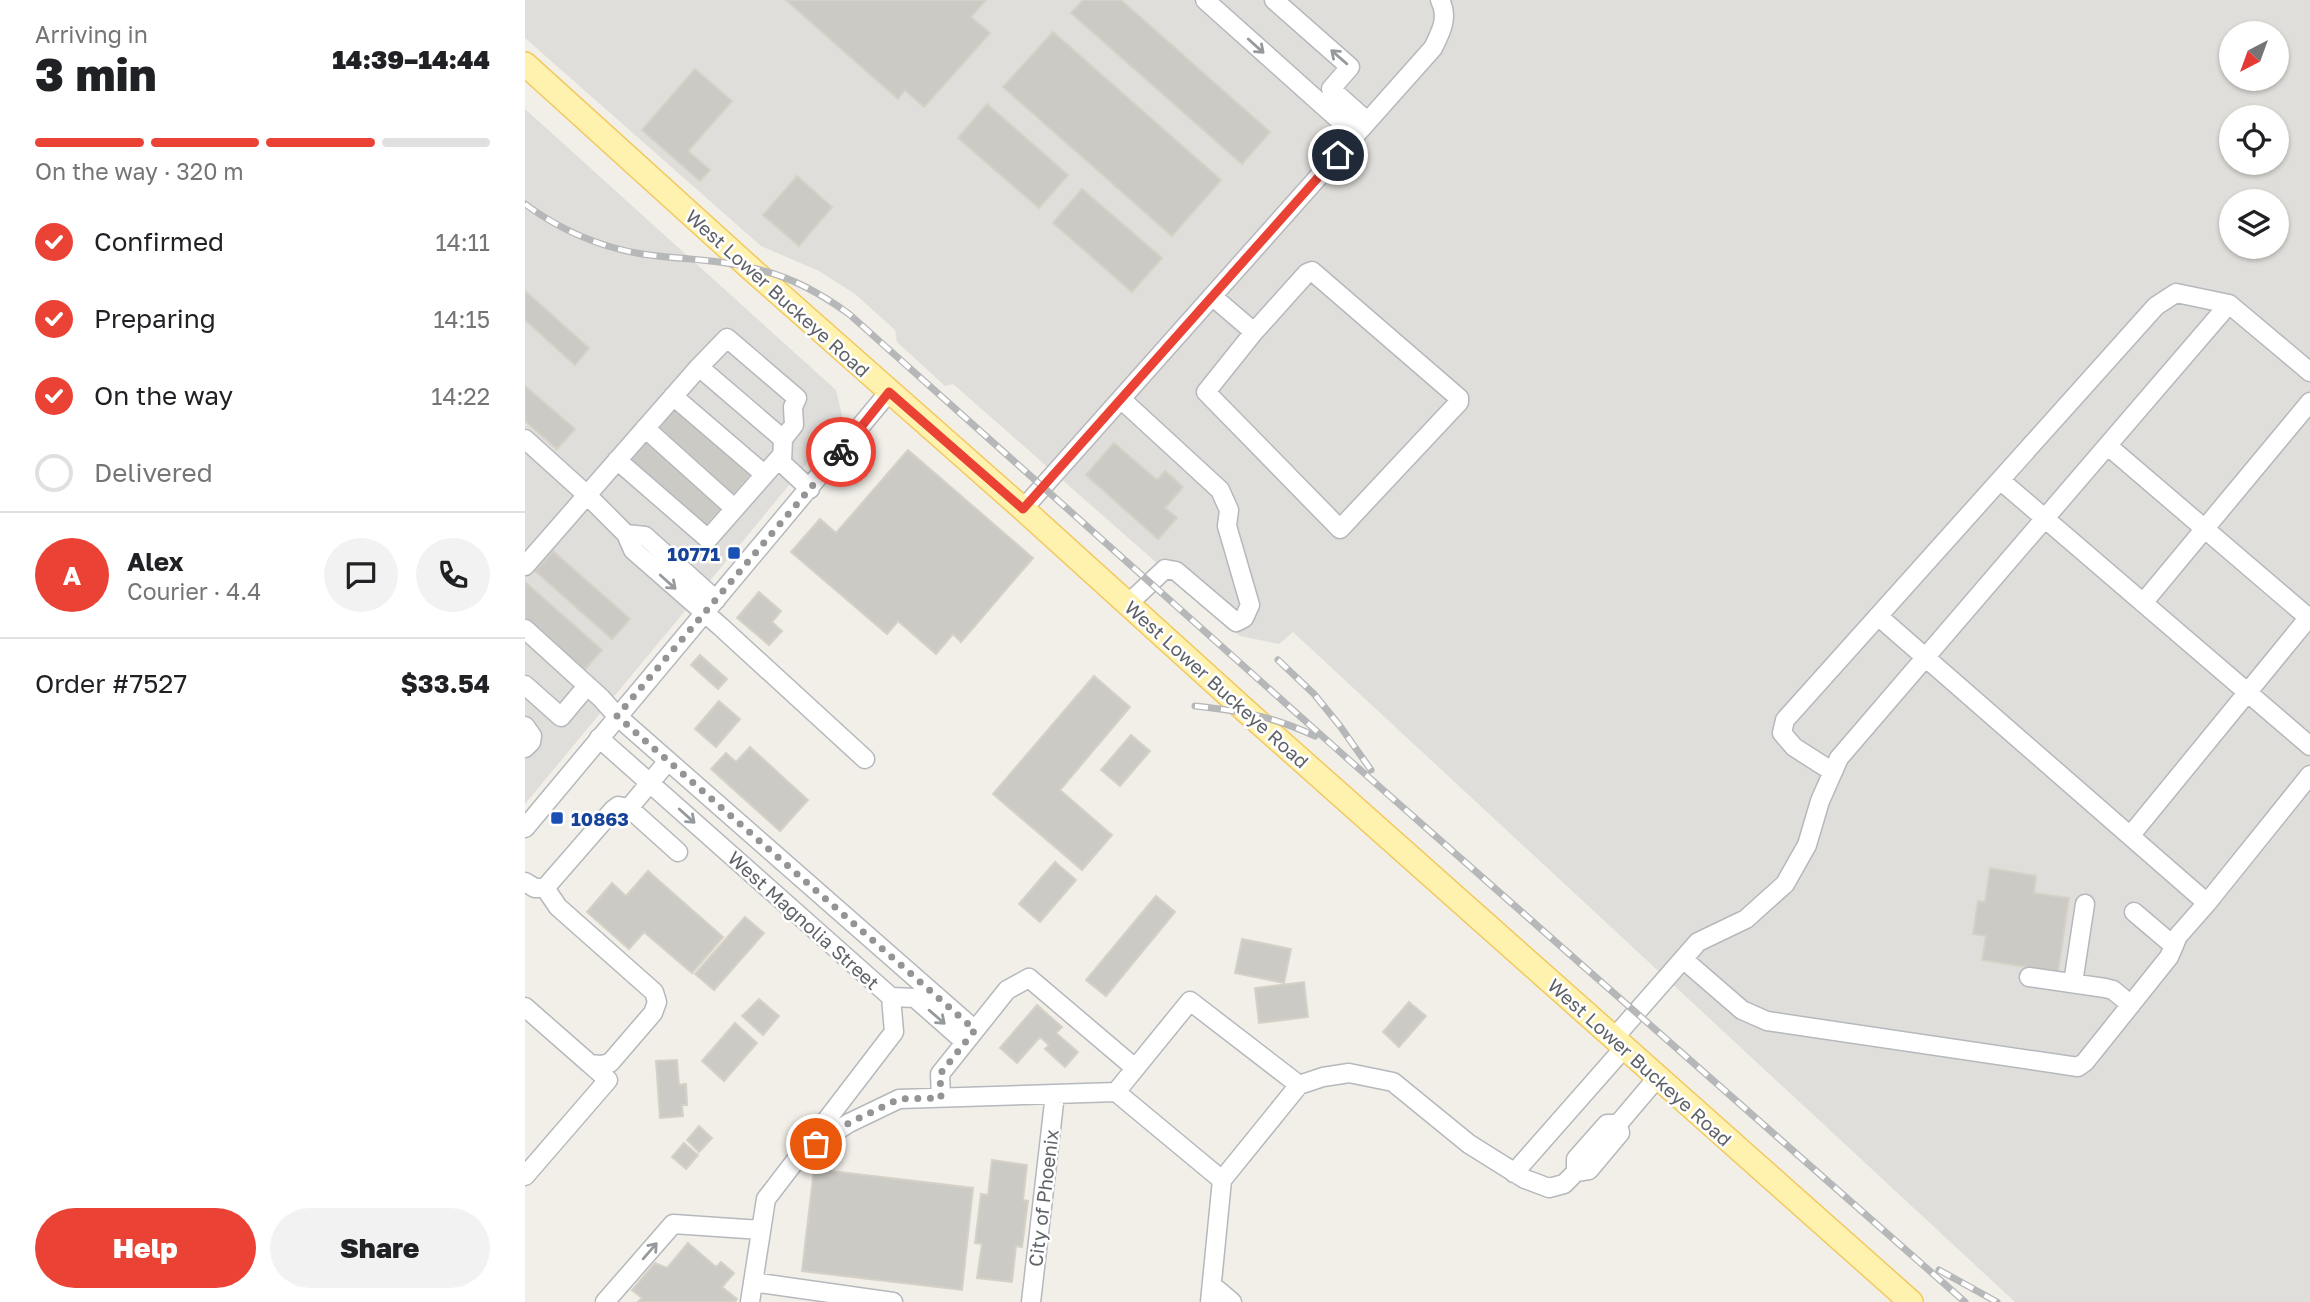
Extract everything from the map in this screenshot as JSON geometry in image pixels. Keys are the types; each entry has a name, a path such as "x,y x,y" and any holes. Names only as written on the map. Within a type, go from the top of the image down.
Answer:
{"main road":[{"name":"West Lower Buckeye Road","path":"525,64 1657,1078 1911,1302"}],"street":[{"path":"1205,0 1361,128"},
{"path":"1274,0 1350,67 1331,89 1361,128"},
{"path":"1023,509 1433,47 1444,26 1442,4"},
{"path":"1311,271 1460,400 1340,528 1206,392 1254,332 1311,271"},
{"path":"1833,772 1794,747 1781,733 1785,720 2156,306 2176,293 2229,304 2310,372"},
{"path":"1212,296 1254,332"},
{"path":"1514,1172 1698,942 1746,919 1785,884 1807,845 1820,801 1839,758 2229,304"},
{"path":"525,566 617,460 673,396 727,338 797,398 793,407 794,425 782,447 764,474 708,538 617,460"},
{"path":"699,367 782,447 785,467 810,489"},
{"path":"525,828 889,392"},
{"path":"673,396 764,474"},
{"path":"1121,399 1220,491 1229,510 1227,526 1250,605 1244,618 1236,622 1176,571 1165,569 1129,603"},
{"path":"2143,603 2310,402"},
{"path":"645,428 734,508"},
{"path":"525,439 627,534 633,550 865,759"},
{"path":"2108,446 2309,617 2130,836"},
{"path":"2000,480 2310,746"},
{"path":"627,534 645,536 716,600"},
{"path":"1878,616 2207,902"},
{"name":"West Magnolia Street","path":"525,629 617,716 970,1036"},
{"path":"525,685 561,717 587,686"},
{"path":"525,726 532,736 531,742 525,748"},
{"name":"West Magnolia Street","path":"599,738 891,997 915,999 970,1036"},
{"path":"629,808 668,761"},
{"path":"1683,959 1742,1010 1760,1019 2073,1068 2085,1062 2171,954 2178,936 2310,775"},
{"path":"525,881 535,888 545,888 618,806 629,808 678,852"},
{"path":"545,888 558,907 653,992 657,1002 653,1013 610,1063 590,1064"},
{"path":"2073,983 2085,904"},
{"path":"2134,912 2173,946"},
{"path":"2029,976 2109,989 2131,1005"},
{"path":"941,1098 940,1074 1007,990 1029,978 1135,1068"},
{"path":"750,1302 766,1199 894,1032 891,997"},
{"path":"1116,1092 1190,1001 1299,1085"},
{"path":"525,1007 608,1080 525,1176"},
{"path":"1232,1302 1211,1294 1222,1180 1299,1085 1323,1077 1349,1073 1393,1082 1469,1143 1514,1172 1549,1188 1564,1184 1576,1172 1576,1160 1607,1124 1618,1124 1657,1078"},
{"path":"799,1155 849,1123 899,1099 1116,1092 1222,1180"},
{"name":"City of Phoenix","path":"1031,1302 1055,1094"},
{"path":"605,1302 673,1224 761,1230"},
{"path":"753,1282 893,1302"}],"shaded area":[{"path":"525,0 2310,0 2310,1302 2015,1302 1293,632 1279,644 1240,636 953,384 945,386 897,342 895,330 855,294 819,271 761,246 525,38"},
{"path":"525,109 836,390 843,420 525,804"}],"building":[{"path":"786,0 986,0 971,17 990,33 924,107 905,90 898,99"},
{"path":"1083,0 1121,0 1270,132 1242,164 1071,13"},
{"path":"1053,32 1221,180 1172,236 1003,87"},
{"path":"695,69 732,101 688,151 710,170 700,181 642,130"},
{"path":"987,104 1068,175 1039,208 958,138"},
{"path":"797,176 832,207 799,246 763,215"},
{"path":"1082,189 1162,258 1132,292 1053,223"},
{"path":"525,291 589,348 575,365 525,320"},
{"path":"525,386 575,429 557,449 525,421"},
{"path":"673,408 750,475 733,496 656,428"},
{"path":"646,439 723,506 706,527 628,459"},
{"path":"1114,443 1157,480 1165,471 1183,487 1165,508 1177,518 1158,539 1086,475"},
{"path":"908,450 1033,558 961,642 953,634 936,654 898,621 887,634 791,552 820,519 836,533"},
{"path":"553,551 630,619 612,639 535,571"},
{"path":"525,582 602,650 584,670 525,618"},
{"path":"759,592 781,611 772,622 782,631 769,645 737,618"},
{"path":"700,655 727,679 718,689 691,665"},
{"path":"1094,676 1130,707 1060,790 1112,835 1082,870 993,794"},
{"path":"719,701 740,719 716,747 695,729"},
{"path":"1131,735 1150,751 1120,786 1101,770"},
{"path":"750,747 808,800 780,831 711,769 726,753 736,762"},
{"path":"1055,862 1076,880 1040,922 1019,904"},
{"path":"1990,868 2036,876 2034,893 2069,898 2058,972 1982,960 1986,936 1973,934 1978,901 1985,902"},
{"path":"648,871 723,937 692,973 644,932 629,949 587,912 612,883 626,896"},
{"path":"1156,896 1175,912 1106,996 1086,980"},
{"path":"745,917 764,933 714,990 695,974"},
{"path":"1242,939 1291,949 1284,983 1235,973"},
{"path":"1304,982 1308,1017 1259,1023 1255,988"},
{"path":"759,999 779,1016 763,1035 742,1016"},
{"path":"1409,1002 1426,1016 1399,1047 1383,1032"},
{"path":"1037,1005 1062,1027 1056,1033 1078,1052 1065,1067 1045,1049 1049,1045 1040,1037 1017,1063 1000,1048"},
{"path":"735,1023 757,1043 724,1081 702,1061"},
{"path":"677,1060 679,1085 686,1084 687,1105 682,1105 683,1116 660,1118 656,1061"},
{"path":"699,1126 712,1138 699,1152 687,1140"},
{"path":"684,1143 698,1155 686,1169 672,1157"},
{"path":"992,1160 1027,1165 1023,1200 1028,1201 1022,1247 1016,1246 1012,1282 977,1278 982,1244 975,1243 981,1194 988,1195"},
{"path":"814,1169 973,1188 962,1290 802,1271"},
{"path":"688,1243 716,1267 721,1262 734,1273 722,1287 737,1299 735,1302 638,1302 642,1298 632,1290 655,1263 667,1268"}],"railway":[{"path":"525,204 566,229 611,247 642,254 734,264 787,278 849,314 1349,760 1965,1302"},
{"path":"1278,660 1314,694 1371,770"},
{"path":"1195,706 1256,715 1315,736"},
{"path":"1939,1270 1997,1302"}],"way so far":[{"path":"816,1144 849,1123 899,1099 941,1098 940,1074 975,1030 617,716 841,452"}],"place":[{"name":"10771","path":"734,553"},
{"name":"10863","path":"557,818"}],"route":[{"path":"841,452 889,392 1023,509 1338,155"}]}
